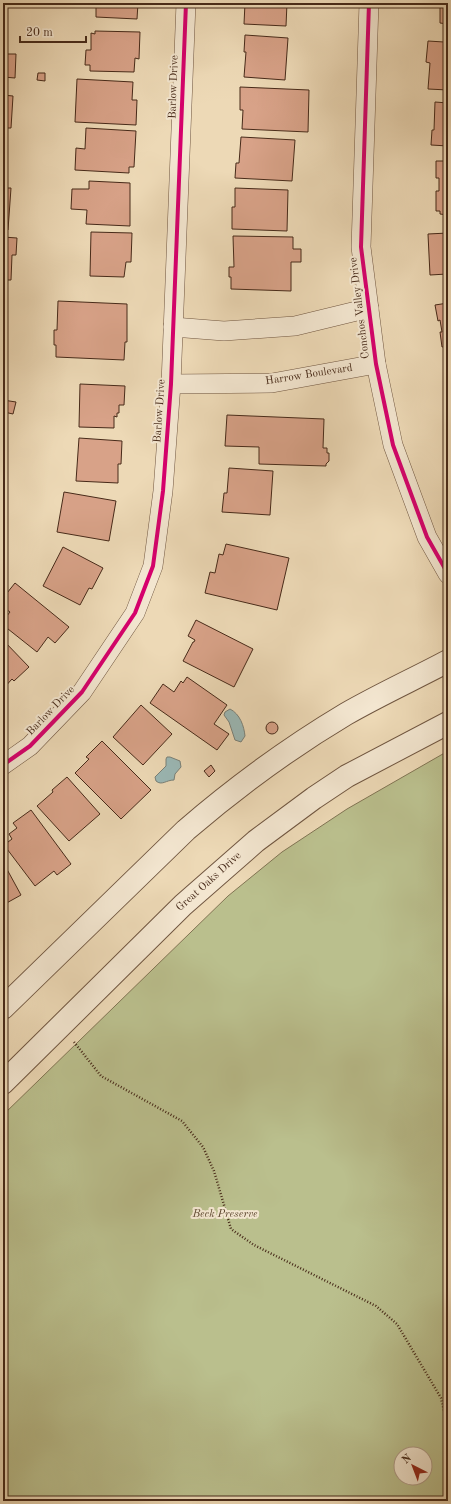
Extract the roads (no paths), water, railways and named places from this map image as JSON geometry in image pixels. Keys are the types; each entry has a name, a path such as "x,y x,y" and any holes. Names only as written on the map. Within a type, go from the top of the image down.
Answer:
{"street":[{"name":"Barlow Drive","path":"3,765 30,746 82,692 135,613 153,566 163,491 171,384 186,3"},
{"name":"Conchos Valley Drive","path":"369,3 362,247 376,364 393,445 427,537 448,574"},
{"path":"173,328 224,331 295,326 369,308"},
{"name":"Harrow Boulevard","path":"171,384 272,383 376,364"},
{"path":"3,1008 186,830 216,804 280,756 347,714 448,661"},
{"name":"Great Oaks Drive","path":"3,1083 183,905 256,841 314,798 347,776 448,723"}],"water":[{"path":"230,709 239,717 244,728 245,736 241,742 235,740 229,722 224,715 225,712"},
{"path":"167,757 180,761 181,767 175,774 174,780 160,783 156,781 155,777 166,766"}],"park label":[{"name":"Beck Preserve","path":"225,1214"}]}
